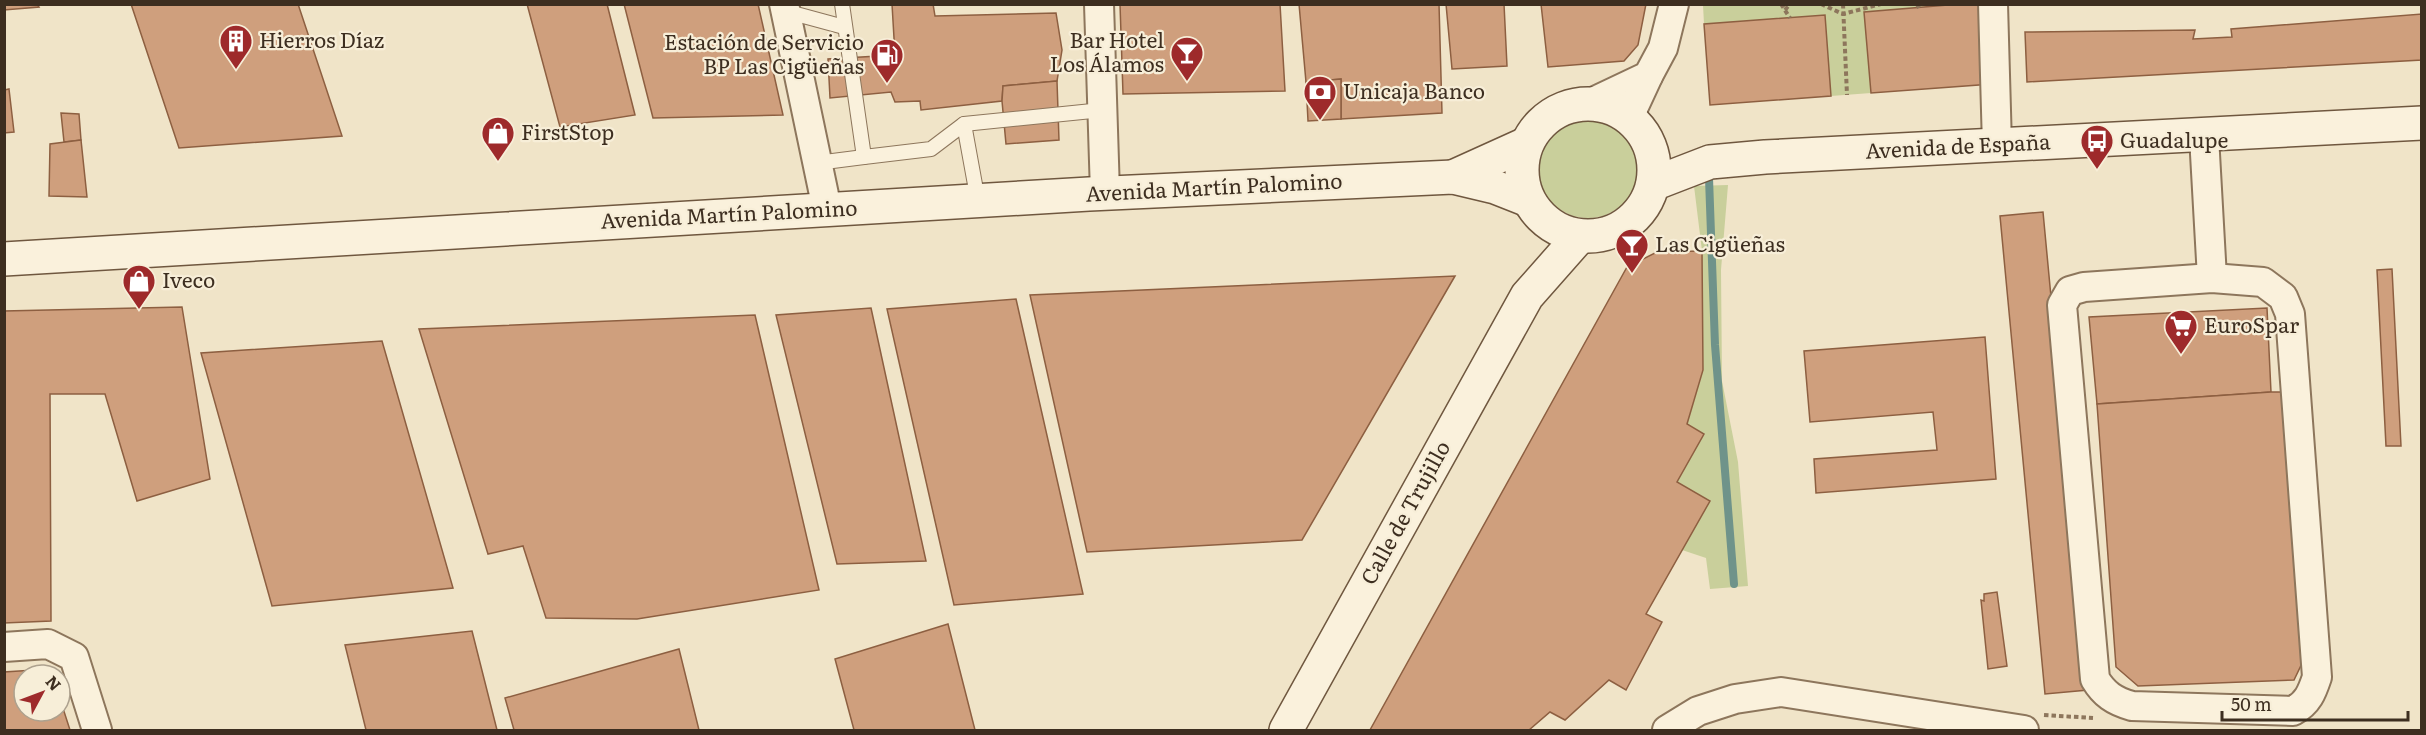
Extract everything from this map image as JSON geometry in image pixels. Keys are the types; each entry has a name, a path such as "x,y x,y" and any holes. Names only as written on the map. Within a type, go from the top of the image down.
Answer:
{"main road":[{"path":"1591,103 1611,107 1638,129 1654,162 1653,184 1650,195 1638,214 1622,228 1601,235 1580,236 1563,232 1538,211 1522,182 1521,163 1526,144 1536,127 1552,113 1570,105 1591,103"},
{"name":"Avenida de España","path":"1653,184 1710,162 1765,157 2421,123"},
{"name":"Avenida de España","path":"1638,129 1710,162"},
{"name":"Avenida Martín Palomino","path":"1453,177 1526,144"},
{"name":"Avenida Martín Palomino","path":"4,259 827,209 1453,177 1495,187 1538,211"},
{"path":"1527,296 1538,211"},
{"path":"1527,296 1580,236"},
{"name":"Calle de Trujillo","path":"1286,730 1527,296"}],"street":[{"path":"1099,4 1105,194"},
{"path":"1638,129 1648,76 1663,48 1674,4"},
{"path":"1993,4 1997,146"},
{"path":"784,8 827,209"},
{"path":"1591,103 1648,76"},
{"path":"2204,136 2212,278"},
{"path":"2212,278 2263,282 2283,297 2290,314 2317,677 2311,694 2303,705 2293,711 2132,706 2115,701 2102,690 2095,678 2062,305 2070,291 2084,286 2212,278"},
{"path":"4,647 48,644 74,657 97,730"},
{"path":"1667,730 1698,711 1735,699 1781,692 2024,730"}],"lane":[{"path":"842,4 864,157"},
{"path":"784,8 844,27"},
{"path":"817,163 931,149 964,124 1102,110"},
{"path":"964,124 978,201"}],"path":[{"path":"1781,4 1790,18"},
{"path":"1785,10 1790,4"},
{"path":"1821,4 1843,14 1881,4"},
{"path":"1842,4 1847,95"}],"green space":[{"path":"1703,5 1960,5 1865,12 1871,93 1831,96 1825,15 1704,24"},
{"path":"1588,118 1616,126 1630,140 1638,168 1630,196 1616,210 1588,218 1560,210 1546,196 1538,168 1546,140 1560,126"},
{"path":"1728,185 1721,270 1722,381 1738,462 1748,586 1710,589 1706,558 1682,550 1677,482 1704,434 1687,424 1703,370 1702,251 1694,186"}],"building":[{"path":"4,4 37,4 39,7 4,10"},
{"name":"Hierros Díaz","path":"131,4 298,4 342,136 179,148"},
{"path":"527,4 607,4 635,115 560,127"},
{"path":"624,4 758,4 783,115 653,118"},
{"path":"892,4 933,4 935,16 1056,13 1062,50 1057,81 1003,86 1002,101 921,110 920,101 895,102 891,92 830,98 828,59 895,55"},
{"path":"1120,4 1280,4 1285,91 1123,94"},
{"path":"1299,4 1439,4 1442,113 1341,119 1341,79 1306,82"},
{"path":"1446,4 1504,4 1507,66 1452,69"},
{"path":"1541,4 1646,4 1638,45 1624,61 1548,67"},
{"path":"1985,4 1992,84 1871,93 1864,12"},
{"path":"2422,14 2422,60 2027,82 2025,32 2195,30 2193,39 2232,37 2231,29"},
{"path":"1825,15 1831,96 1710,105 1704,24"},
{"path":"1341,79 1341,119 1308,121 1306,82"},
{"path":"1057,81 1059,140 1006,144 1003,86"},
{"path":"9,89 14,132 4,133 4,90"},
{"path":"61,113 79,114 81,140 64,142"},
{"path":"81,140 87,197 49,196 50,144"},
{"path":"2043,212 2088,690 2045,694 2000,216"},
{"path":"1702,251 1703,370 1687,424 1704,434 1677,482 1710,501 1646,614 1662,622 1626,690 1609,680 1565,720 1550,712 1529,730 1370,730 1627,267 1657,252"},
{"path":"2392,269 2401,446 2386,446 2377,270"},
{"path":"1455,276 1302,540 1087,552 1030,295"},
{"path":"1016,299 1083,594 954,605 887,309"},
{"path":"182,307 210,479 137,501 105,394 50,394 51,621 4,623 4,311"},
{"path":"871,308 926,561 837,564 776,315"},
{"name":"EuroSpar","path":"2267,308 2271,392 2097,404 2089,317"},
{"path":"755,315 819,590 637,619 546,618 523,546 488,554 419,329"},
{"path":"1985,337 1996,479 1816,493 1814,459 1937,450 1933,412 1810,422 1804,351"},
{"path":"382,341 453,588 272,606 201,353"},
{"path":"2287,392 2305,657 2294,680 2138,686 2116,667 2097,404"},
{"path":"1997,592 2007,666 1988,669 1981,600 1984,601 1984,594"},
{"path":"948,624 975,730 854,730 835,659"},
{"path":"472,631 497,730 366,730 345,645"},
{"path":"679,649 699,730 514,730 505,698"},
{"path":"12,671 12,723 68,723 70,730 4,730 4,672"}],"waterway":[{"path":"1709,178 1715,345 1734,584"}],"place":[{"name":"Hierros Díaz","path":"236,70"},
{"name":"Bar Hotel Los Álamos","path":"1187,82"},
{"name":"Estación de Servicio BP Las Cigüeñas","path":"887,84"},
{"name":"Unicaja Banco","path":"1320,121"},
{"name":"FirstStop","path":"498,162"},
{"name":"Guadalupe","path":"2097,170"},
{"name":"Las Cigüeñas","path":"1632,274"},
{"name":"Iveco","path":"139,310"},
{"name":"EuroSpar","path":"2181,355"}]}
